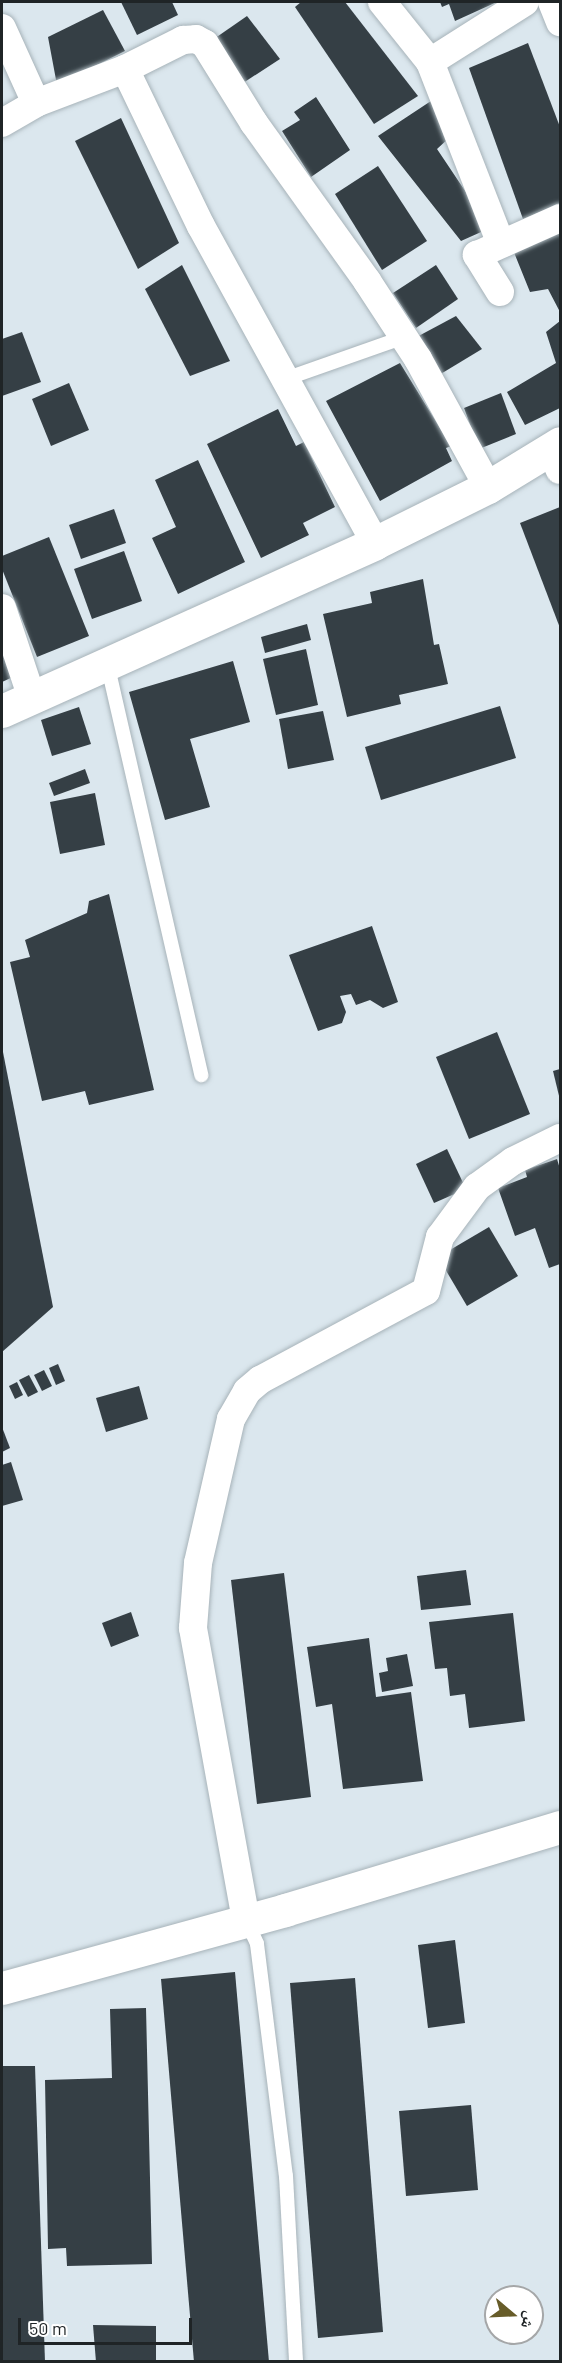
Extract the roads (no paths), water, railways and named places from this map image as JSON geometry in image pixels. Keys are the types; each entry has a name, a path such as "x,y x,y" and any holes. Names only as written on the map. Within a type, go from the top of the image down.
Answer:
{"street":[{"path":"382,2 430,62 501,244"},
{"path":"430,62 525,2"},
{"path":"552,2 561,22"},
{"path":"2,28 36,103"},
{"path":"2,123 36,103 125,69 183,40 196,39 205,44 254,123 404,337 488,487"},
{"path":"125,69 201,226 375,543"},
{"path":"500,292 477,255 561,218"},
{"path":"2,711 31,694 375,543 557,454"},
{"path":"2,608 31,694"},
{"path":"246,1920 193,1628 198,1563 231,1419 247,1391 260,1380 426,1291 440,1237 477,1187 513,1161 561,1138"},
{"path":"2,1988 246,1920 561,1827"}],"lane":[{"path":"285,380 404,337"},
{"path":"106,661 201,1075"},
{"path":"246,1920 257,1944 286,2176 296,2361"}]}
